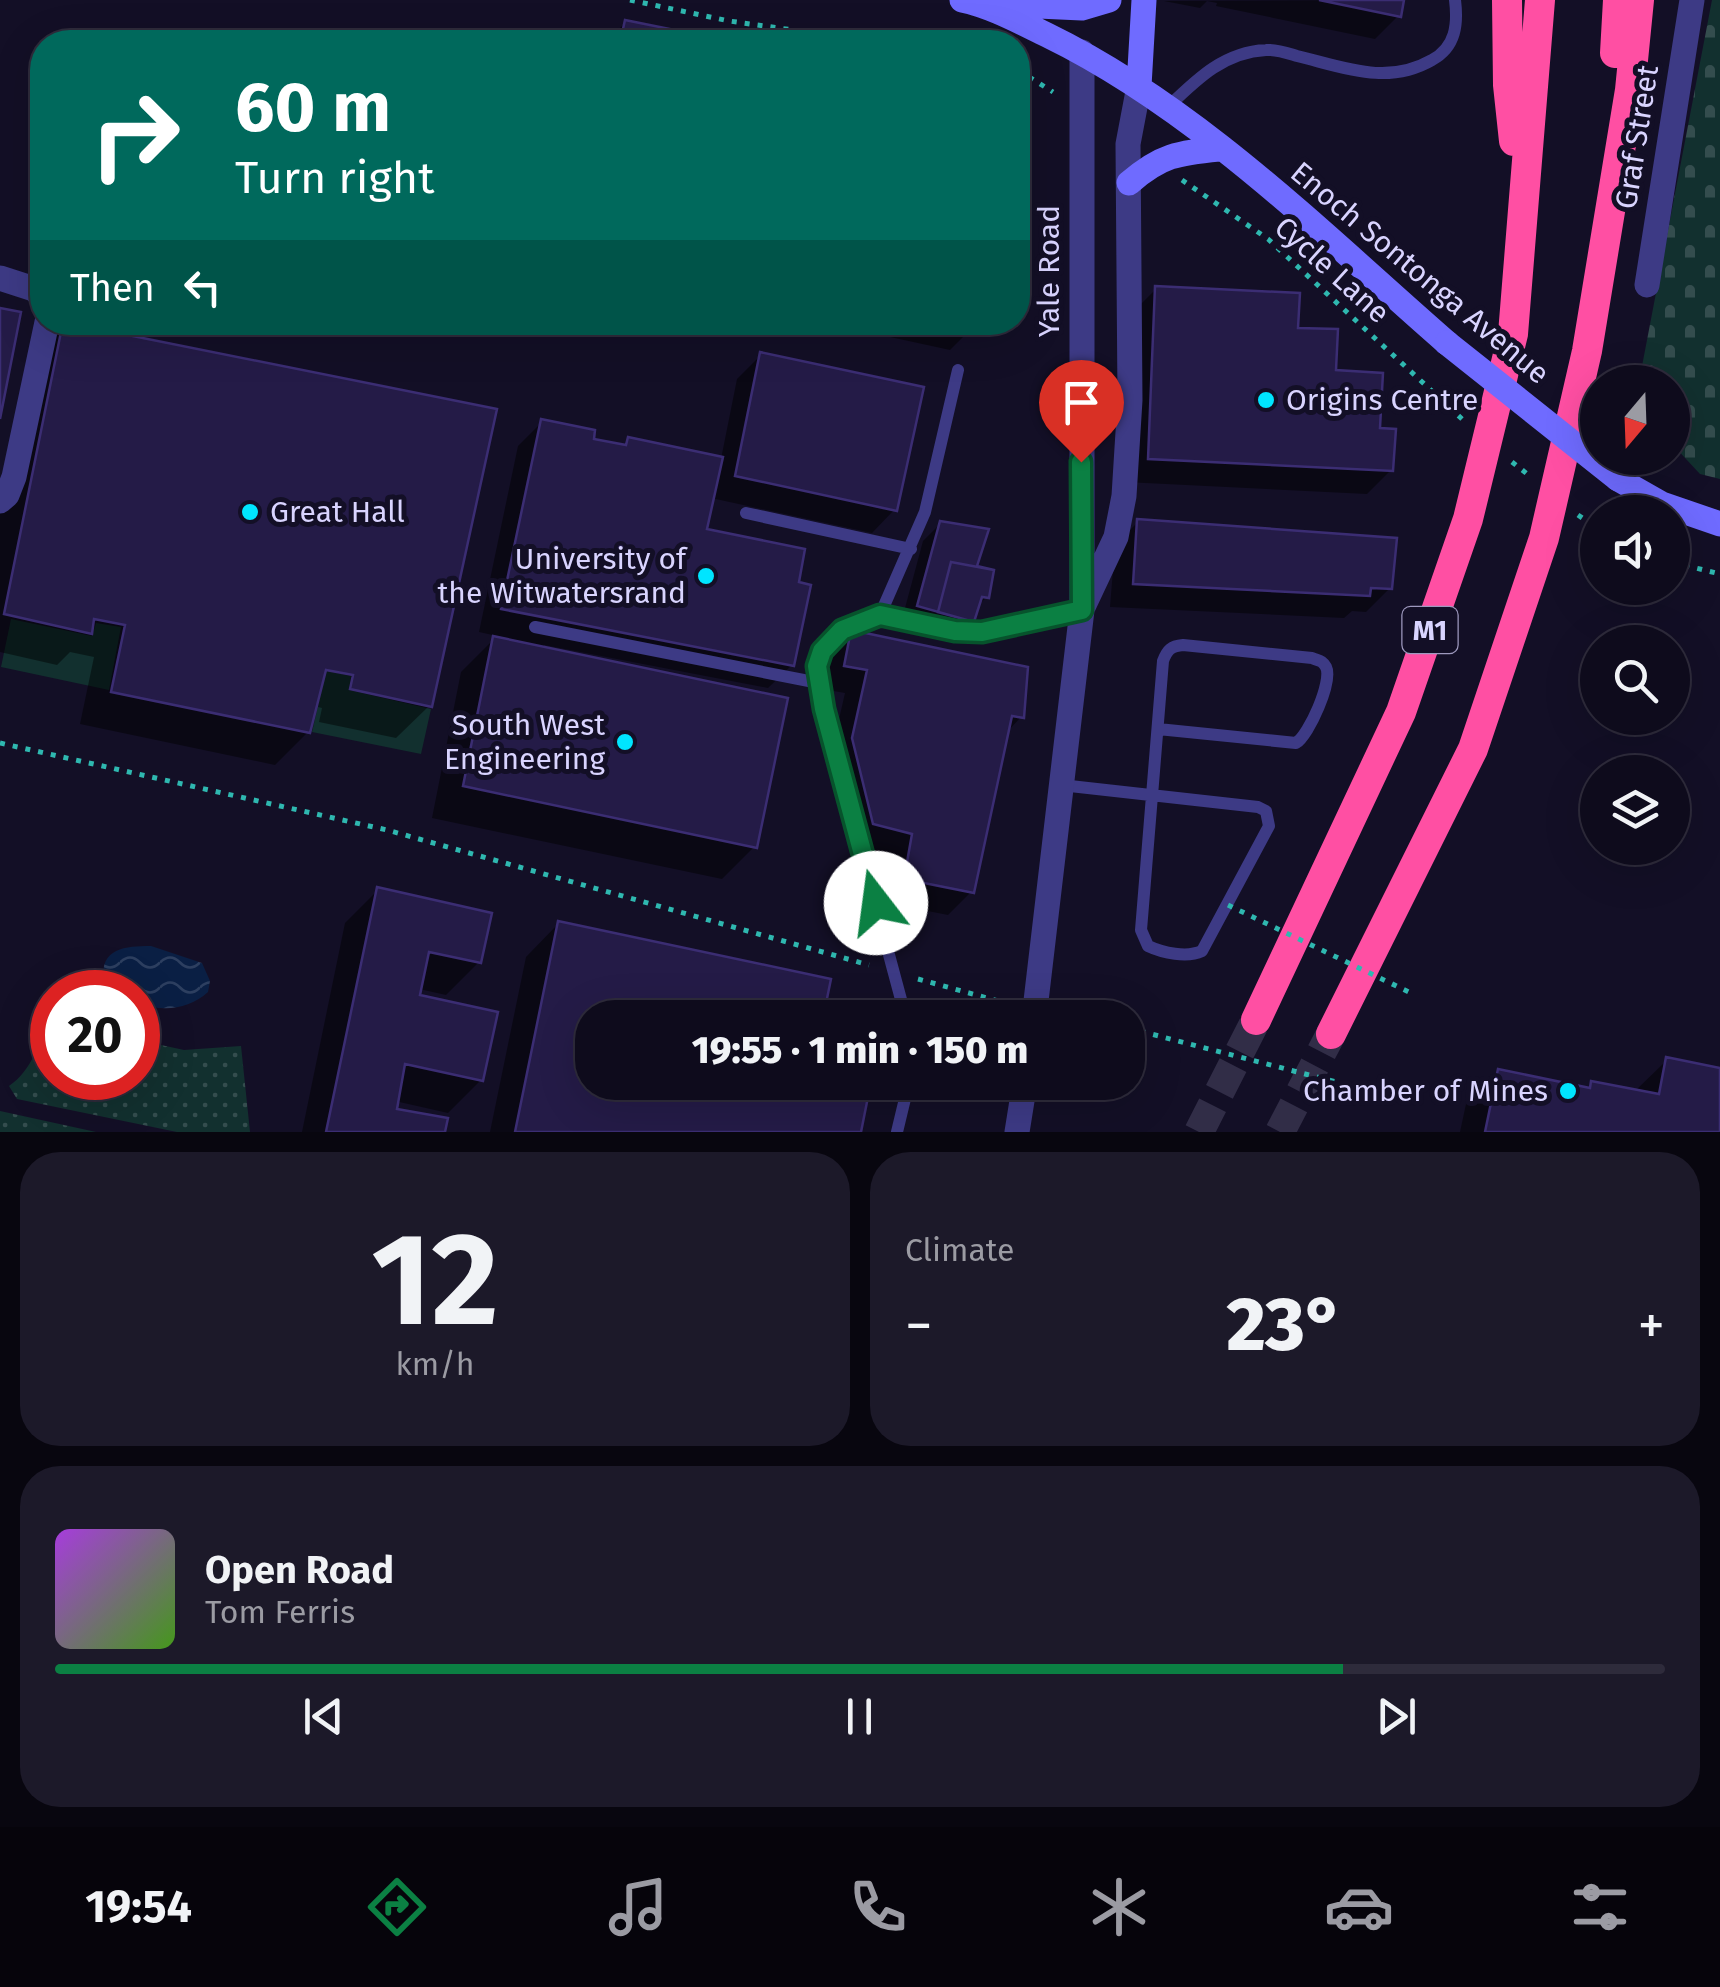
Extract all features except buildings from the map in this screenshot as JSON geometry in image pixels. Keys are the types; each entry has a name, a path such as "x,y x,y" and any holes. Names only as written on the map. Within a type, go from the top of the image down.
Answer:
{"highway":[{"path":"1507,0 1508,86 1522,214"},
{"name":"M1","path":"1256,1020 1401,712 1468,519 1512,334 1540,0"},
{"path":"1604,236 1618,0"},
{"path":"1331,1034 1472,749 1544,538 1587,351 1630,90 1640,0"}],"main road":[{"path":"969,1 1053,9 1082,8 1109,0"},
{"path":"1139,86 1144,0"},
{"name":"Enoch Sontonga Avenue","path":"969,1 1082,52 1168,106 1448,343 1618,479 1662,504 1720,524"},
{"path":"1129,182 1173,153 1219,149"}],"street":[{"name":"Graf Street","path":"1647,284 1692,0"},
{"name":"Yale Road","path":"1037,1000 1082,610 1082,52"},
{"name":"Yale Road","path":"1082,610 1111,551 1124,496 1130,400 1128,144 1139,86"},
{"path":"0,278 30,288"},
{"path":"0,501 14,478 43,335"},
{"path":"1017,1132 1022,1100"}],"lane":[{"path":"1168,106 1204,73 1236,55 1270,49 1374,75 1417,68 1438,57 1453,38 1458,24 1455,0"},
{"path":"880,615 911,549 930,495 958,370"},
{"path":"746,513 911,549"},
{"path":"901,1000 819,684 817,666 822,651 854,623 880,615 955,631 982,632 1082,610"},
{"path":"534,627 819,684"},
{"path":"1061,785 1152,795 1258,807 1266,810 1269,826 1207,945 1196,954 1156,950 1143,939 1152,795 1163,661 1174,646 1312,658 1322,662 1328,671 1307,733 1296,743 1158,729"},
{"path":"896,1132 904,1100"}],"path":[{"path":"630,0 793,30"},
{"path":"1030,78 1082,113"},
{"name":"Cycle Lane","path":"1155,162 1268,239 1487,440 1580,516"},
{"path":"1690,566 1720,574"},
{"path":"0,743 387,830 988,1000"},
{"path":"1228,906 1411,993"},
{"path":"1145,1032 1390,1096"}],"green space":[{"path":"1712,0 1720,0 1720,479 1700,474 1690,463 1690,365 1642,365"},
{"path":"11,619 92,636 96,623 121,627 109,690 1,667"},
{"path":"326,671 351,676 349,690 431,709 421,754 312,732"},
{"path":"160,1045 184,1050 241,1046 250,1132 177,1132 17,1099 9,1086 30,1063 30,1100 160,1100"},
{"path":"0,1111 96,1132 0,1132"}],"water":[{"path":"151,946 202,963 210,981 208,992 183,1006 160,1008 160,970 104,970 110,955 132,947"}],"tunnel":[{"path":"1199,1132 1256,1020"},
{"path":"1280,1132 1331,1034"}],"place":[{"name":"Origins Centre","path":"1266,400"},
{"name":"Great Hall","path":"250,512"},
{"name":"University of the Witwatersrand","path":"706,576"},
{"name":"South West Engineering","path":"625,742"},
{"name":"Chamber of Mines","path":"1568,1091"}],"route":[{"path":"876,903 824,709 817,666 822,651 842,630 880,615 955,631 982,632 1082,610 1081,462"}]}
